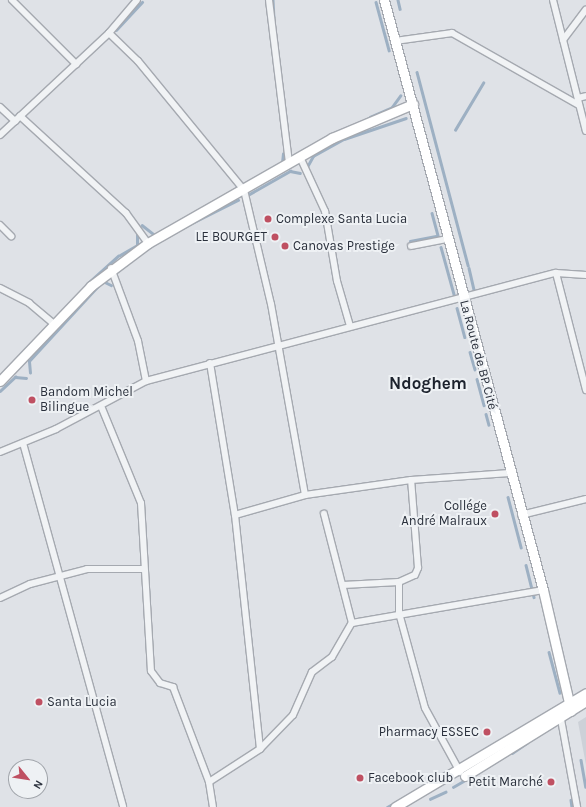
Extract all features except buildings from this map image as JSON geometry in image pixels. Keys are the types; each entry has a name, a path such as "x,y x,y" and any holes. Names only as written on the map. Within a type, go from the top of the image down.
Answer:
{"street":[{"path":"12,0 76,64"},
{"path":"269,0 289,162"},
{"name":"La Route de BP Cité","path":"384,0 521,515 544,590 570,707"},
{"path":"553,0 586,131"},
{"path":"0,135 109,33 135,1"},
{"path":"563,40 586,10"},
{"path":"109,33 138,61 244,190 277,346 305,494"},
{"path":"395,42 452,34 579,105"},
{"path":"578,98 586,96"},
{"path":"0,381 111,268 148,243 244,190 289,162 332,138 412,104"},
{"path":"0,106 18,119 126,213 148,243"},
{"path":"300,157 325,211 350,326"},
{"path":"0,225 11,236"},
{"path":"411,246 447,238"},
{"path":"111,268 138,341 146,381"},
{"path":"556,273 586,390"},
{"path":"0,452 23,443 101,406 146,381 350,326 464,299 556,273 586,275"},
{"path":"0,288 29,304 55,324"},
{"path":"210,363 235,515 260,749"},
{"path":"101,406 140,498 151,671 160,682 173,687 209,782 213,807"},
{"path":"23,443 43,523 61,575 123,807"},
{"path":"235,515 305,494 411,480 510,473"},
{"path":"343,585 399,582 415,575 418,568 411,480"},
{"path":"521,515 586,499"},
{"path":"209,782 260,749 296,712 312,672 332,657 352,623 324,514"},
{"path":"0,598 61,575 87,569 144,569"},
{"path":"399,582 399,613 426,713 460,772"},
{"path":"352,623 399,613 544,590"},
{"path":"407,807 570,707 586,693"},
{"path":"570,707 586,701"},
{"path":"395,807 460,772 559,714"},
{"path":"559,714 577,807"}],"shaded area":[{"path":"586,717 586,765 578,722"}],"waterway":[{"path":"273,0 274,17"},
{"path":"398,0 400,9"},
{"path":"116,30 142,2"},
{"path":"376,2 389,50"},
{"path":"417,72 468,265"},
{"path":"455,130 483,83"},
{"path":"370,117 392,107 400,96"},
{"path":"307,167 313,156 344,139 406,118"},
{"path":"282,163 283,154"},
{"path":"246,196 290,171 300,173"},
{"path":"178,230 238,200"},
{"path":"432,213 439,240"},
{"path":"142,225 155,235"},
{"path":"120,255 137,245 137,233"},
{"path":"410,241 436,236"},
{"path":"441,247 455,298"},
{"path":"87,284 118,256"},
{"path":"469,268 475,293"},
{"path":"103,281 111,285"},
{"path":"30,373 29,361 98,286"},
{"path":"457,308 465,337"},
{"path":"470,352 475,369"},
{"path":"0,391 15,377 26,378"},
{"path":"477,379 484,405"},
{"path":"486,414 489,425"},
{"path":"508,497 521,547"},
{"path":"526,565 534,597"},
{"path":"549,652 560,693"},
{"path":"512,753 527,743"},
{"path":"581,760 586,787"},
{"path":"453,787 467,779"},
{"path":"430,799 445,792"},
{"path":"571,800 572,807"},
{"path":"387,807 391,805"}],"place":[{"name":"Complexe Santa Lucia","path":"268,219"},
{"name":"LE BOURGET","path":"275,237"},
{"name":"Canovas Prestige","path":"285,246"},
{"name":"Bandom Michel Bilingue","path":"32,400"},
{"name":"Collége André Malraux","path":"495,514"},
{"name":"Santa Lucia","path":"39,702"},
{"name":"Pharmacy ESSEC","path":"487,732"},
{"name":"Facebook club","path":"360,778"},
{"name":"Petit Marché","path":"551,782"}],"district":[{"name":"Ndoghem","path":"428,384"}]}
